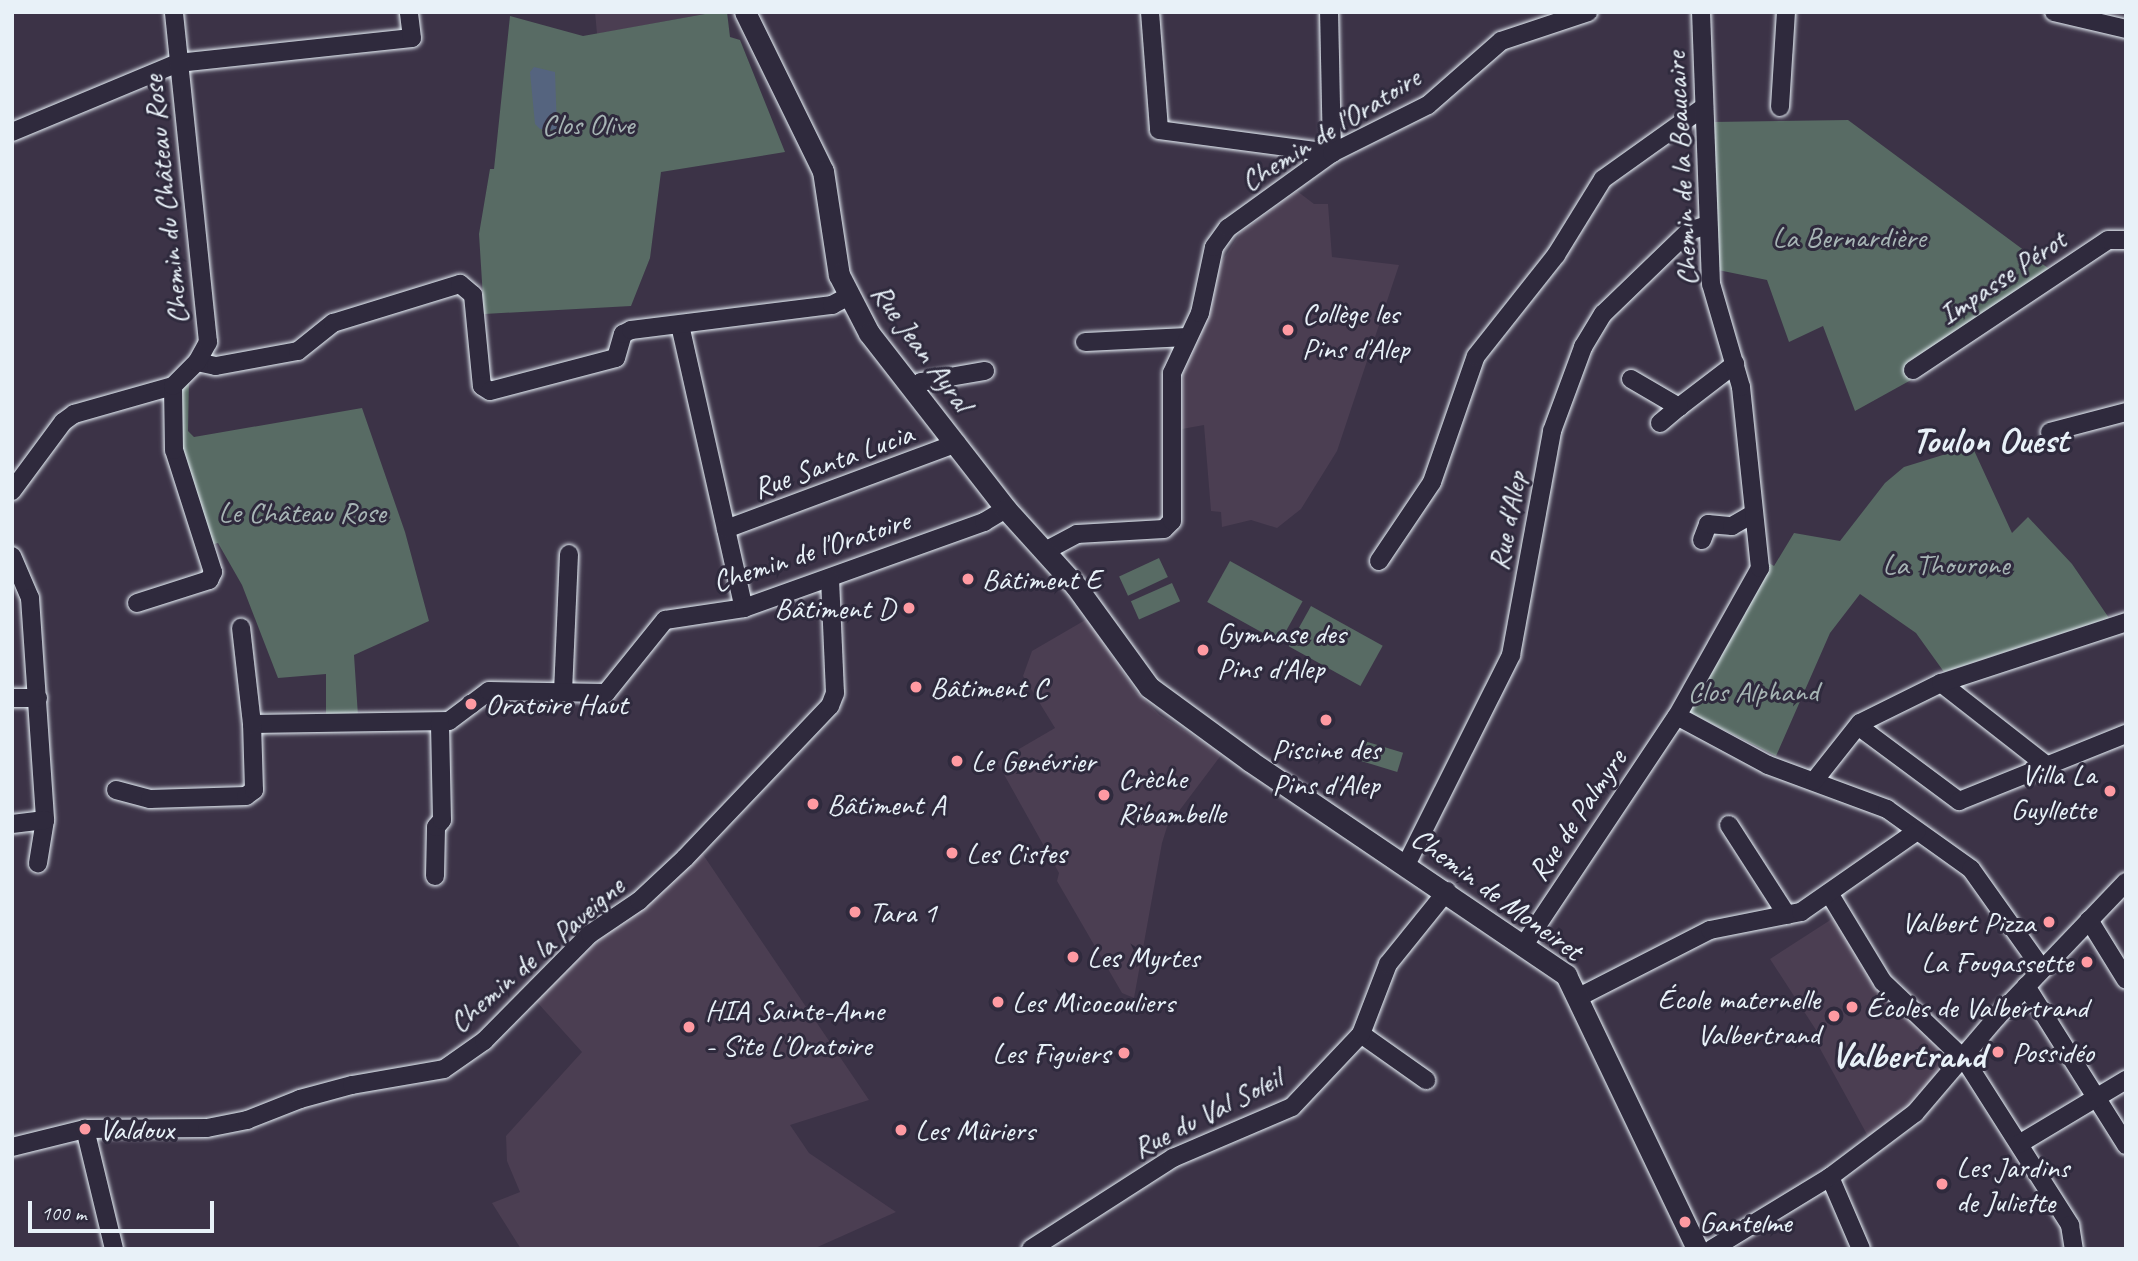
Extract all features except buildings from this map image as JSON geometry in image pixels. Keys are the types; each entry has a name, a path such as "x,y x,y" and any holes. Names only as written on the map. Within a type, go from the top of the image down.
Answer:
{"main road":[{"name":"Rue Jean Ayral","path":"745,12 823,171 839,275 847,297 869,333 1006,509"},
{"name":"Chemin de Moneiret","path":"1006,509 1047,550 1149,687 1218,735 1294,782 1318,805 1556,966 1579,997 1698,1249"}],"street":[{"name":"Chemin du Château Rose","path":"173,386 197,362 208,342 174,12"},
{"path":"12,132 178,63 412,38 409,12"},
{"path":"1150,12 1159,130 1332,153 1329,12"},
{"name":"Chemin de l'Oratoire","path":"1047,550 1077,534 1155,531 1172,522 1172,373 1200,313 1214,247 1228,228 1332,153 1428,105 1501,41 1588,12"},
{"name":"Chemin de la Beaucaire","path":"1677,716 1760,568 1741,387 1711,284 1702,12"},
{"path":"1780,107 1786,12"},
{"path":"2054,12 2126,29"},
{"path":"1379,561 1432,482 1476,356 1556,256 1603,179 1704,107"},
{"name":"Rue d'Alep","path":"1407,863 1511,655 1552,431 1583,347 1603,314 1689,231 1708,225"},
{"name":"Impasse Pérot","path":"1913,370 2108,240 2126,240"},
{"path":"197,362 216,366 298,351 332,323 460,284 474,295 482,386 490,391 616,358 623,334 631,330 832,304 847,297"},
{"path":"680,325 744,608"},
{"path":"1085,342 1188,337"},
{"path":"1660,423 1735,364"},
{"path":"914,389 921,382 985,371"},
{"path":"1631,379 1679,407"},
{"path":"12,491 63,422 74,414 173,386 174,450 213,572 209,580 137,603"},
{"path":"2050,432 2126,412"},
{"name":"Rue Santa Lucia","path":"726,529 957,443"},
{"name":"Chemin de l'Oratoire","path":"252,724 440,722 457,719 478,695 489,691 606,693 665,621 744,608 984,522 1006,509"},
{"path":"1702,540 1708,524 1732,526 1753,514"},
{"path":"564,692 569,554"},
{"path":"12,556 30,597 45,820 38,863"},
{"name":"Chemin de la Paveigne","path":"12,1147 85,1129 174,1131 247,1120 300,1099 444,1069 484,1041 590,934 639,901 685,858 830,706 835,693 830,579"},
{"path":"1814,781 1858,726 1941,683 2126,622"},
{"path":"116,790 150,799 246,796 257,780 241,628"},
{"path":"1941,683 2046,765"},
{"path":"12,698 38,698"},
{"path":"1677,716 1768,765 1887,809 1971,869 2042,969"},
{"name":"Rue de Palmyre","path":"1524,945 1677,716"},
{"path":"435,876 436,827 442,820 440,722"},
{"path":"1858,726 1959,801 2126,734"},
{"path":"12,824 45,820"},
{"path":"1729,825 1787,915"},
{"path":"1579,997 1710,930 1801,912 1917,831"},
{"path":"1712,1249 1830,1177 1915,1113 1965,1060 2026,986 2126,882"},
{"name":"Rue du Val Soleil","path":"1031,1249 1173,1158 1292,1107 1361,1034 1388,964 1447,891"},
{"path":"1829,893 1883,982 1965,1060 2070,1225 2074,1249"},
{"path":"2089,920 2126,980"},
{"path":"2026,986 2126,1145"},
{"path":"1361,1034 1426,1080"},
{"path":"2019,1144 2126,1080"},
{"path":"85,1129 114,1249"},
{"path":"1830,1177 1861,1249"}],"shaded area":[{"path":"595,12 716,12 597,34"},
{"name":"Collège les Pins d'Alep","path":"1297,191 1314,204 1328,204 1332,257 1399,265 1337,451 1301,509 1277,528 1251,520 1222,527 1221,512 1211,511 1204,425 1182,429 1183,370 1222,261 1240,233"},
{"name":"Crèche Ribambelle","path":"1087,619 1137,693 1160,715 1222,754 1167,827 1134,998 1122,993 1057,881 1059,873 997,762 1055,728 1023,676 1032,651"},
{"name":"HIA Sainte-Anne - Site L'Oratoire","path":"702,853 869,1100 790,1125 809,1153 896,1212 813,1249 521,1249 492,1203 520,1192 507,1161 506,1136 582,1052 536,1001 555,977"},
{"name":"Écoles de Valbertrand","path":"1835,917 1952,1057 1929,1092 1870,1140 1812,1034 1816,1030 1770,959"}],"green space":[{"name":"Clos Olive","path":"727,12 730,37 740,40 785,152 661,172 650,258 631,306 484,314 479,234 490,169 494,169 510,16 583,36"},
{"name":"La Bernardière","path":"1848,120 2052,271 1905,369 1911,380 1855,411 1823,326 1789,342 1767,280 1718,270 1712,122"},
{"name":"Le Château Rose","path":"189,377 188,431 194,437 362,408 405,532 429,621 354,655 358,716 326,715 326,674 278,678 242,585 218,543 210,545 178,447 183,379"},
{"name":"La Thourone","path":"1972,446 2012,533 2028,517 2072,564 2109,618 1944,672 1916,633 1860,594 1830,633 1776,756 1687,711 1767,562 1774,566 1794,533 1840,541 1885,483 1904,467"},
{"path":"1159,558 1168,577 1128,596 1119,577"},
{"path":"1230,561 1303,601 1280,642 1207,602"},
{"path":"1172,583 1180,601 1139,620 1131,601"},
{"path":"1311,606 1383,646 1360,686 1289,646"},
{"path":"1361,740 1403,753 1397,772 1355,759"}],"water":[{"path":"534,67 555,72 557,130 540,129 535,124 530,72"}],"place":[{"name":"Collège les Pins d'Alep","path":"1288,330"},
{"name":"Bâtiment E","path":"968,579"},
{"name":"Bâtiment D","path":"909,608"},
{"name":"Gymnase des Pins d'Alep","path":"1203,650"},
{"name":"Bâtiment C","path":"916,687"},
{"name":"Oratoire Haut","path":"471,704"},
{"name":"Piscine des Pins d'Alep","path":"1326,720"},
{"name":"Le Genévrier","path":"957,761"},
{"name":"Villa La Guyllette","path":"2110,791"},
{"name":"Crèche Ribambelle","path":"1104,795"},
{"name":"Bâtiment A","path":"813,804"},
{"name":"Les Cistes","path":"952,853"},
{"name":"Tara 1","path":"855,912"},
{"name":"Valbert Pizza","path":"2049,922"},
{"name":"Les Myrtes","path":"1073,957"},
{"name":"La Fougassette","path":"2087,962"},
{"name":"Les Micocouliers","path":"998,1002"},
{"name":"Écoles de Valbertrand","path":"1852,1007"},
{"name":"École maternelle Valbertrand","path":"1834,1016"},
{"name":"HIA Sainte-Anne - Site L'Oratoire","path":"689,1027"},
{"name":"Possidéo","path":"1998,1052"},
{"name":"Les Figuiers","path":"1124,1053"},
{"name":"Valdoux","path":"85,1129"},
{"name":"Les Mûriers","path":"901,1130"},
{"name":"Les Jardins de Juliette","path":"1942,1184"},
{"name":"Gantelme","path":"1685,1222"}],"district":[{"name":"Toulon Ouest","path":"1990,440"},
{"name":"Valbertrand","path":"1908,1055"}],"park label":[{"name":"Clos Alphand","path":"1753,691"}]}
